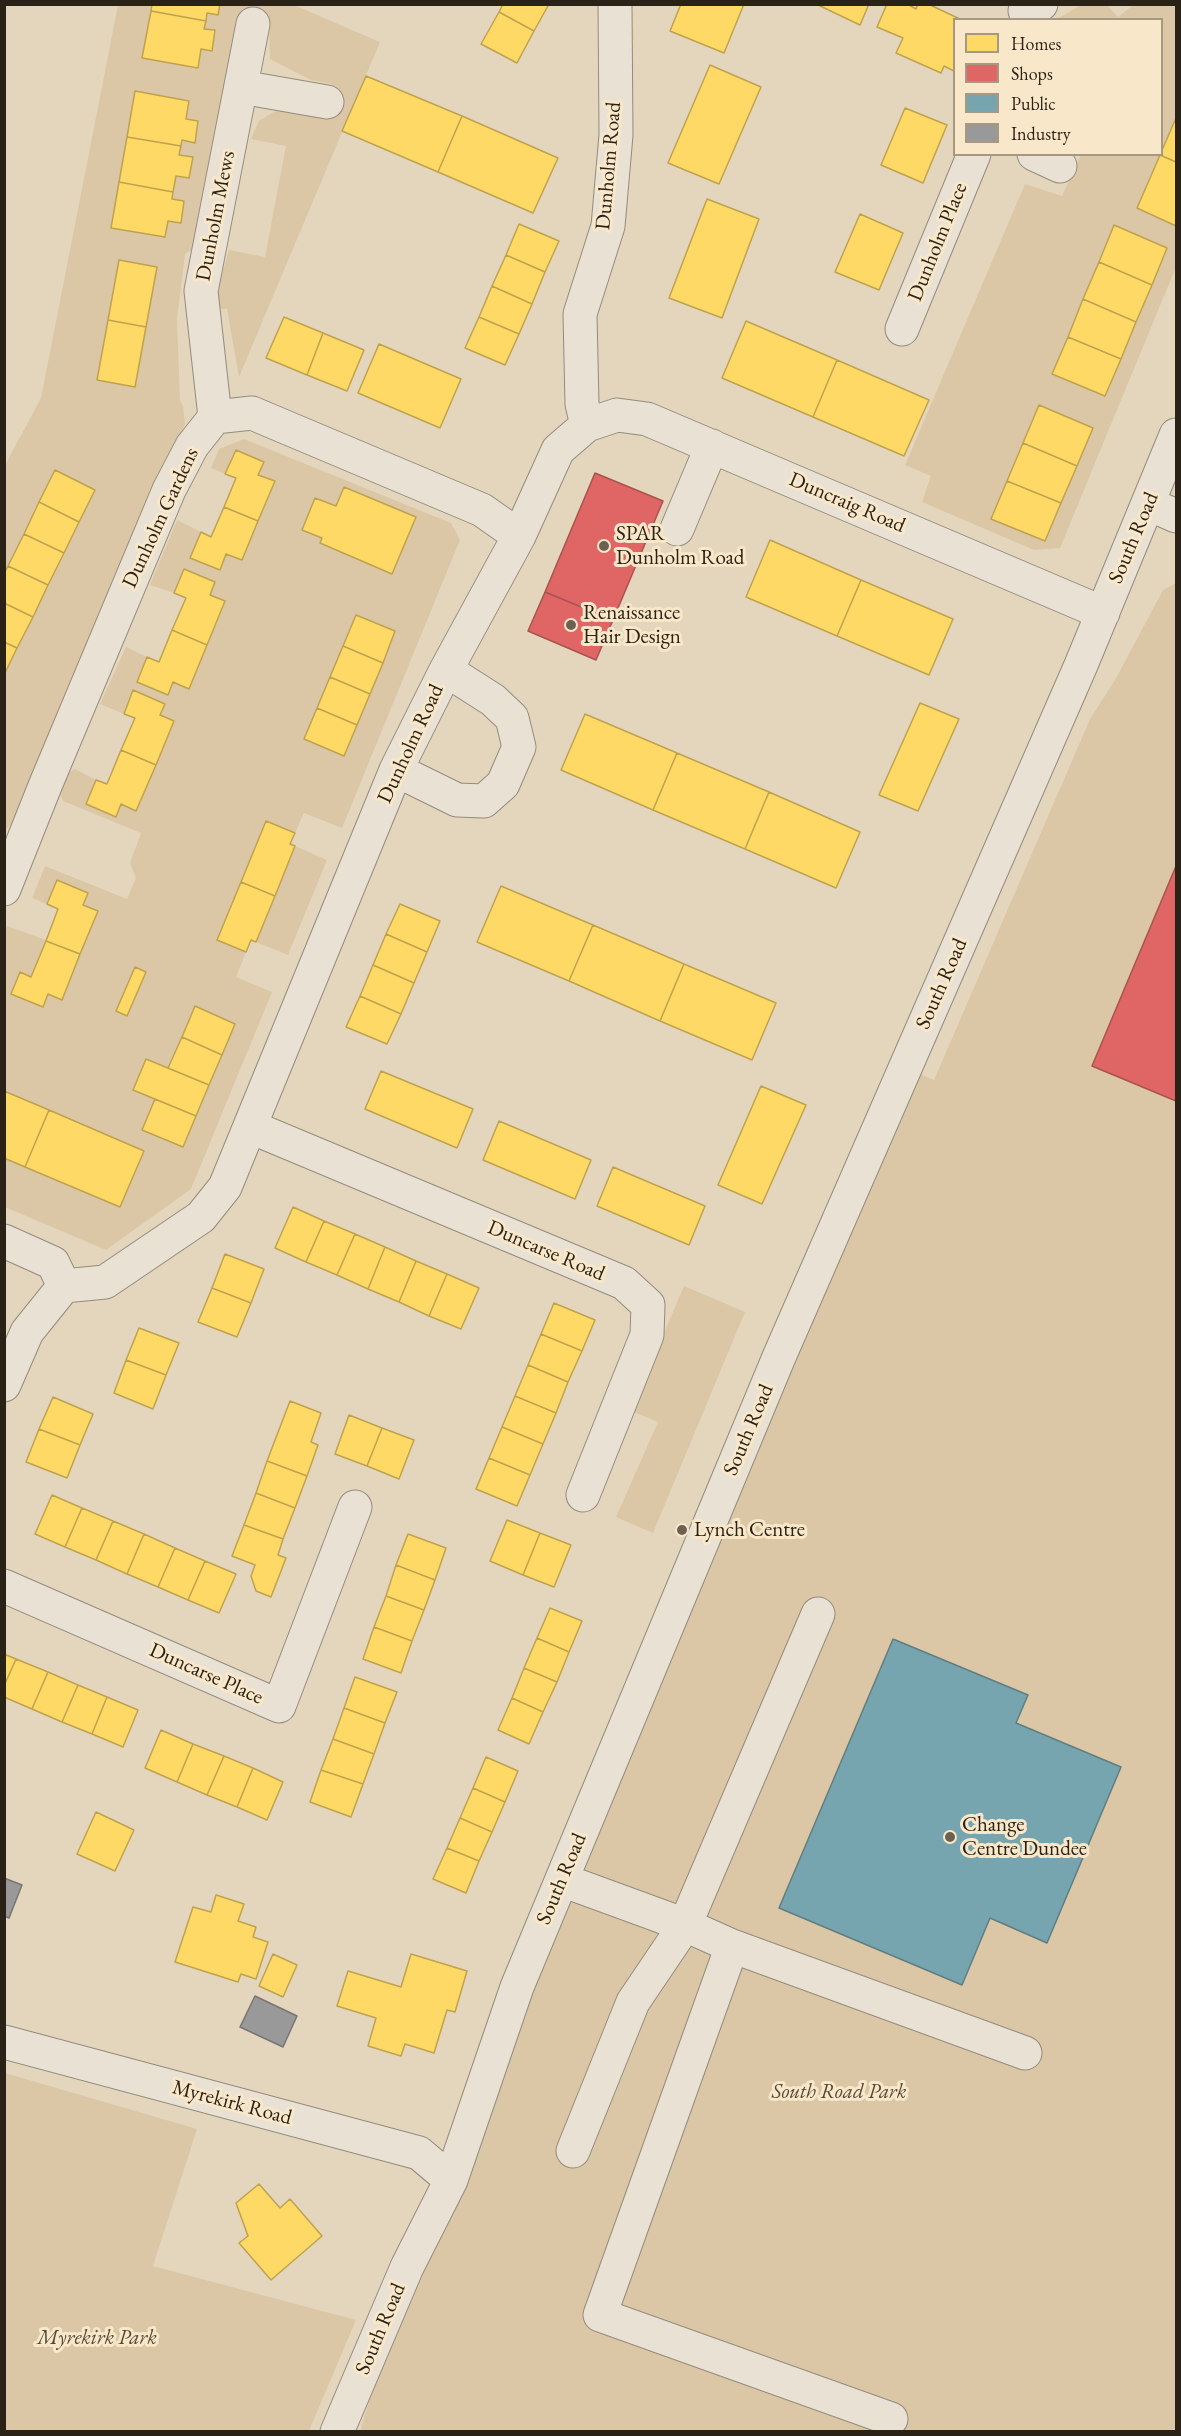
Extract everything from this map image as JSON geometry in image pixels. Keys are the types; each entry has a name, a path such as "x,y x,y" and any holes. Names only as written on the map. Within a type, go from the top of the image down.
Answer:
{"street":[{"name":"Dunholm Road","path":"64,1286 105,1282 201,1217 225,1187 396,770 446,670 519,536 558,450 587,425 582,405 580,314 608,226 616,135 615,4"},
{"name":"Dunholm Mews","path":"215,417 201,291 253,24"},
{"path":"241,87 327,102"},
{"name":"Dunholm Place","path":"902,329 973,156"},
{"path":"215,417 252,413 483,510 519,536"},
{"name":"Duncraig Road","path":"587,425 617,414 647,419 1103,613"},
{"name":"Dunholm Gardens","path":"8,870 169,490 192,446 215,417"},
{"name":"South Road","path":"337,2432 407,2267 451,2180 517,1987 779,1357 1103,613 1163,510 1176,435"},
{"path":"677,529 712,446"},
{"path":"396,770 457,800 484,801 503,784 519,747 512,718 493,700 446,670"},
{"name":"Duncarse Road","path":"251,1127 624,1283 648,1305 647,1335 583,1495"},
{"path":"4,1241 53,1263 64,1286 27,1332 4,1385"},
{"name":"Duncarse Place","path":"4,1586 279,1706 355,1507"},
{"path":"573,2151 633,2002 685,1925 818,1614"},
{"path":"562,1880 625,1905 685,1925 732,1946 1025,2053"},
{"path":"732,1946 600,2315 891,2419"},
{"name":"Myrekirk Road","path":"4,2042 419,2153 451,2180"}],"green space":[{"path":"118,5 294,5 380,42 239,377 227,309 217,309 219,283 229,250 265,257 286,146 251,139 259,121 277,110 326,118 332,84 311,80 270,59 269,27 195,248 185,254 177,319 180,401 183,406 185,424 161,474 19,816 5,830 4,467 41,398"},
{"path":"1081,5 1107,5 1118,17 1133,5 1176,5 1176,267 1060,548 1034,550 922,502 931,476 905,465 1025,184 1062,196 1081,156 1163,156 1163,18 1059,18"},
{"path":"244,439 451,523 460,540 342,828 304,813 290,844 327,860 288,955 251,940 236,977 272,992 191,1189 106,1250 5,1207 5,932 7,926 46,940 58,909 32,898 45,866 127,899 136,878 130,863 141,833 63,801 59,791 66,774 75,769 96,780 86,804 116,817 121,804 136,810 174,721 160,715 165,704 134,691 124,714 100,704 126,647 147,657 137,682 168,694 173,682 189,689 225,602 210,595 215,582 184,569 174,593 150,585 177,520 201,532 191,557 226,554 242,560 275,482 258,475 236,450 225,474 211,468 219,449"},
{"name":"South Road Park","path":"1176,583 1176,866 1092,1066 1176,1101 1176,2431 360,2432 407,2267 905,1068 934,1080 1090,719 1115,680 1163,590"},
{"path":"684,1286 745,1312 653,1533 616,1517 658,1422 631,1411"},
{"name":"Myrekirk Park","path":"5,2073 197,2129 153,2266 356,2320 309,2431 5,2431"}],"building: Homes":[{"path":"152,4 220,4 218,15 207,13 206,21 151,11"},
{"path":"503,4 549,4 534,31 499,12"},
{"path":"681,4 744,4 724,53 670,31"},
{"path":"816,4 869,4 860,25"},
{"path":"887,4 907,4 916,9 918,4 928,4 958,18 953,18 953,70 944,66 941,73 896,53 903,38 877,27"},
{"path":"151,11 206,21 204,29 215,30 212,51 201,49 198,68 142,58"},
{"path":"499,12 534,31 517,63 481,44"},
{"path":"710,65 761,87 719,184 668,163"},
{"path":"366,76 462,116 438,172 342,131"},
{"path":"135,91 189,101 186,119 198,121 195,143 182,140 181,146 127,137"},
{"path":"905,108 947,125 923,183 881,165"},
{"path":"462,116 558,158 533,213 438,172"},
{"path":"1176,118 1176,162 1162,156 1163,148"},
{"path":"127,137 181,146 179,155 193,157 189,178 176,176 173,192 119,182"},
{"path":"1160,156 1176,162 1176,226 1137,208"},
{"path":"119,182 173,192 172,199 184,201 181,223 168,221 165,237 111,228"},
{"path":"707,199 759,219 722,318 669,298"},
{"path":"860,214 903,233 879,290 835,272"},
{"path":"519,224 559,241 545,272 506,255"},
{"path":"1114,225 1167,248 1152,285 1099,262"},
{"path":"506,255 545,272 532,304 492,286"},
{"path":"119,260 157,267 146,327 108,320"},
{"path":"1099,262 1152,285 1136,322 1083,299"},
{"path":"492,286 532,304 519,334 479,317"},
{"path":"1083,299 1136,322 1121,359 1068,337"},
{"path":"284,317 323,333 307,375 266,358"},
{"path":"479,317 519,334 505,365 465,348"},
{"path":"108,320 146,327 135,387 97,380"},
{"path":"746,321 837,360 813,417 722,378"},
{"path":"323,333 364,350 347,391 307,375"},
{"path":"1068,337 1121,359 1105,396 1052,374"},
{"path":"379,344 461,379 440,428 358,393"},
{"path":"837,360 929,400 904,456 813,417"},
{"path":"1039,405 1093,428 1077,466 1023,443"},
{"path":"1023,443 1077,466 1061,503 1007,481"},
{"path":"236,450 264,462 258,475 275,481 258,521 224,507 236,478 225,474"},
{"path":"55,470 95,490 79,522 39,502"},
{"path":"1007,481 1061,503 1045,541 991,519"},
{"path":"344,487 416,517 392,574 320,543 322,538 302,530 315,498 336,506"},
{"path":"39,502 79,522 64,553 24,534"},
{"path":"224,507 258,521 242,560 226,554 220,570 190,558 201,532 211,537"},
{"path":"24,534 64,553 48,585 8,566"},
{"path":"770,540 861,580 837,636 746,597"},
{"path":"8,566 48,585 33,617 4,603 4,574"},
{"path":"184,569 215,582 210,595 225,601 207,645 172,630 186,598 174,593"},
{"path":"861,580 953,619 929,675 837,636"},
{"path":"4,603 33,617 17,648 4,642"},
{"path":"356,615 395,631 383,663 343,646"},
{"path":"172,630 207,645 189,689 173,682 168,695 137,682 147,657 159,662"},
{"path":"4,642 17,648 4,675"},
{"path":"343,646 383,663 370,694 330,677"},
{"path":"330,677 370,694 357,725 317,708"},
{"path":"133,690 165,704 160,715 174,721 156,765 121,750 135,718 124,714"},
{"path":"920,703 959,719 918,811 879,795"},
{"path":"317,708 357,725 344,756 304,739"},
{"path":"585,714 677,753 653,810 561,770"},
{"path":"121,750 156,765 136,811 121,804 116,817 86,804 96,780 107,784"},
{"path":"677,753 769,792 745,849 653,810"},
{"path":"769,792 860,832 836,888 745,849"},
{"path":"266,821 295,833 290,844 295,846 275,896 241,882"},
{"path":"57,880 88,893 83,905 98,911 80,954 46,941 58,909 47,904"},
{"path":"241,882 275,896 256,942 251,940 246,952 217,940"},
{"path":"501,886 593,925 569,981 477,942"},
{"path":"400,904 440,921 427,952 386,934"},
{"path":"593,925 684,964 660,1021 569,981"},
{"path":"386,934 427,952 414,983 373,965"},
{"path":"46,941 80,954 62,1000 48,994 43,1007 11,994 20,972 31,977"},
{"path":"684,964 776,1003 752,1060 660,1021"},
{"path":"373,965 414,983 401,1014 360,996"},
{"path":"135,967 146,972 127,1016 116,1011"},
{"path":"360,996 401,1014 387,1044 346,1027"},
{"path":"195,1006 235,1024 222,1055 182,1037"},
{"path":"182,1037 222,1055 209,1085 168,1068"},
{"path":"146,1059 209,1085 196,1116 133,1090"},
{"path":"381,1071 473,1109 457,1148 365,1109"},
{"path":"761,1086 806,1105 762,1204 718,1185"},
{"path":"4,1091 49,1110 25,1167 4,1158"},
{"path":"155,1099 196,1116 183,1147 142,1130"},
{"path":"49,1110 144,1151 120,1207 25,1167"},
{"path":"499,1121 591,1160 575,1199 483,1160"},
{"path":"613,1167 705,1206 689,1245 597,1206"},
{"path":"293,1207 324,1221 306,1262 275,1248"},
{"path":"324,1221 355,1234 337,1275 306,1262"},
{"path":"355,1234 385,1247 368,1289 337,1275"},
{"path":"385,1247 416,1261 399,1302 368,1289"},
{"path":"225,1254 264,1269 251,1303 212,1288"},
{"path":"416,1261 447,1274 429,1316 399,1302"},
{"path":"447,1274 479,1288 461,1329 429,1316"},
{"path":"212,1288 251,1303 237,1337 198,1322"},
{"path":"554,1303 595,1320 582,1351 541,1334"},
{"path":"139,1328 179,1343 166,1375 126,1360"},
{"path":"541,1334 582,1351 568,1382 528,1365"},
{"path":"126,1360 166,1375 153,1409 114,1393"},
{"path":"528,1365 568,1382 556,1413 515,1396"},
{"path":"515,1396 556,1413 543,1444 502,1427"},
{"path":"53,1397 93,1414 80,1445 39,1429"},
{"path":"290,1401 321,1413 311,1442 318,1445 307,1476 267,1461"},
{"path":"349,1415 382,1428 367,1466 335,1454"},
{"path":"502,1427 543,1444 530,1475 489,1458"},
{"path":"382,1428 414,1440 399,1479 367,1466"},
{"path":"39,1429 80,1445 67,1478 26,1462"},
{"path":"489,1458 530,1475 517,1506 476,1489"},
{"path":"267,1461 307,1476 295,1508 256,1493"},
{"path":"256,1493 295,1508 283,1539 244,1525"},
{"path":"52,1495 82,1508 65,1547 35,1534"},
{"path":"82,1508 113,1521 96,1560 65,1547"},
{"path":"507,1520 540,1533 523,1575 490,1561"},
{"path":"113,1521 144,1534 127,1574 96,1560"},
{"path":"244,1525 283,1539 278,1555 286,1558 271,1597 256,1591 251,1576 255,1565 232,1556"},
{"path":"540,1533 571,1545 554,1587 523,1575"},
{"path":"144,1534 175,1548 158,1587 127,1574"},
{"path":"408,1534 446,1548 435,1580 396,1565"},
{"path":"175,1548 205,1561 188,1600 158,1587"},
{"path":"205,1561 236,1574 219,1613 188,1600"},
{"path":"396,1565 435,1580 424,1610 386,1596"},
{"path":"386,1596 424,1610 412,1641 374,1627"},
{"path":"550,1608 582,1621 569,1652 537,1638"},
{"path":"374,1627 412,1641 401,1673 363,1659"},
{"path":"537,1638 569,1652 557,1682 524,1668"},
{"path":"4,1654 16,1659 4,1686"},
{"path":"16,1659 48,1672 32,1709 4,1697 4,1686"},
{"path":"524,1668 557,1682 543,1712 512,1698"},
{"path":"48,1672 78,1685 62,1722 32,1709"},
{"path":"355,1677 397,1692 385,1723 344,1708"},
{"path":"78,1685 107,1697 92,1734 62,1722"},
{"path":"107,1697 138,1710 123,1747 92,1734"},
{"path":"512,1698 543,1712 529,1744 498,1730"},
{"path":"344,1708 385,1723 374,1754 333,1739"},
{"path":"161,1730 193,1744 177,1782 145,1768"},
{"path":"333,1739 374,1754 363,1784 321,1770"},
{"path":"193,1744 224,1756 207,1795 177,1782"},
{"path":"224,1756 253,1768 237,1807 207,1795"},
{"path":"486,1757 518,1771 505,1802 473,1788"},
{"path":"253,1768 283,1782 267,1820 237,1807"},
{"path":"321,1770 363,1784 351,1817 310,1802"},
{"path":"473,1788 505,1802 492,1832 460,1818"},
{"path":"96,1812 134,1830 115,1871 77,1854"},
{"path":"460,1818 492,1832 479,1861 447,1848"},
{"path":"447,1848 479,1861 466,1893 433,1879"},
{"path":"216,1895 244,1904 238,1921 256,1927 253,1937 268,1942 256,1979 241,1974 238,1982 175,1962 193,1907 211,1912"},
{"path":"273,1954 297,1965 283,1997 259,1986"},
{"path":"411,1954 467,1971 455,2012 447,2010 434,2053 405,2044 401,2056 368,2046 376,2018 337,2006 348,1971 401,1987"},
{"path":"259,2184 280,2208 290,2199 322,2236 271,2280 239,2243 248,2236 236,2203"}],"building: Shops":[{"name":"SPAR Dunholm Road","path":"595,473 663,501 613,620 545,592"},
{"name":"Renaissance Hair Design","path":"545,592 613,620 596,660 528,631"},
{"path":"1176,866 1176,1101 1092,1066"}],"building: Public":[{"name":"Change Centre Dundee","path":"893,1639 1028,1695 1016,1723 1121,1767 1047,1943 990,1918 962,1985 779,1908"}],"building: Industry":[{"path":"4,1878 22,1885 9,1918 4,1916"},
{"path":"255,1996 297,2016 283,2047 240,2027"}],"place":[{"name":"SPAR Dunholm Road","path":"604,546"},
{"name":"Renaissance Hair Design","path":"571,625"},
{"name":"Lynch Centre","path":"682,1530"},
{"name":"Change Centre Dundee","path":"950,1837"}]}
